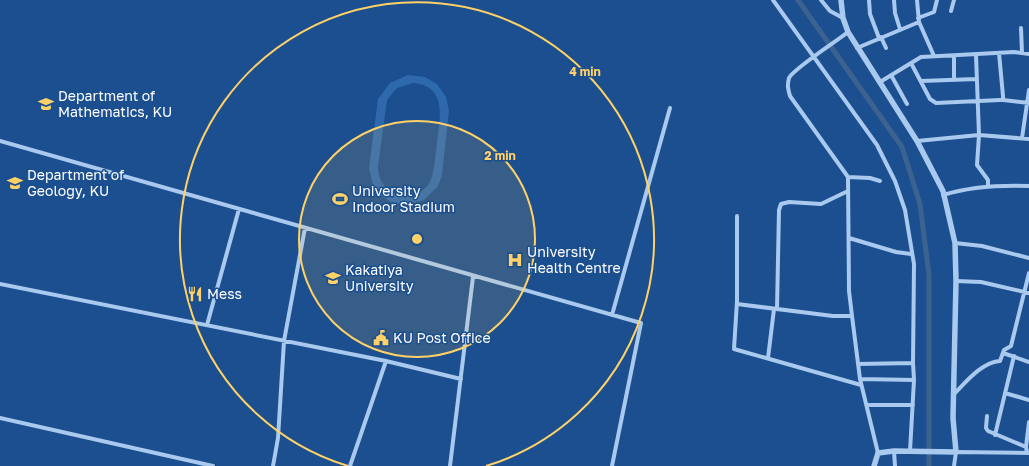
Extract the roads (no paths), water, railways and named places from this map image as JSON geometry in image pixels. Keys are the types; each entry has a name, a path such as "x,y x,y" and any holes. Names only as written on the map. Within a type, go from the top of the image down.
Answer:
{"street":[{"path":"773,0 816,56 877,145 887,163 905,210 915,284 912,451"},
{"path":"821,0 830,11 843,18"},
{"path":"840,0 846,34 880,82 917,141 943,195 955,243 956,281 953,395 956,452 954,466"},
{"path":"869,0 870,14 886,48"},
{"path":"894,0 895,13 900,29"},
{"path":"917,0 919,20 934,56"},
{"path":"857,48 936,11 937,0"},
{"path":"951,11 954,0"},
{"path":"1021,28 1022,52"},
{"path":"846,34 795,69 787,86 790,96 848,177 849,291 861,385 878,453 874,466"},
{"path":"880,82 921,57 1022,52 1029,54"},
{"path":"999,53 1003,100"},
{"path":"976,55 979,135 977,168 986,176 988,186"},
{"path":"954,56 954,79"},
{"path":"911,63 930,99 936,103 978,100 1003,100 1028,103"},
{"path":"891,75 908,104"},
{"path":"921,81 977,79"},
{"path":"1022,138 1029,90"},
{"path":"612,315 670,108"},
{"path":"917,141 979,135 1029,139"},
{"path":"0,141 473,277 641,323 612,466"},
{"path":"848,177 870,178 880,181"},
{"path":"943,195 988,186 1029,186"},
{"path":"768,358 776,309 781,204 789,202 821,204 848,191"},
{"path":"207,325 239,209"},
{"path":"737,216 737,304 734,349 861,385"},
{"path":"273,466 278,438 284,341 305,228"},
{"path":"849,238 896,252 912,254"},
{"path":"955,243 982,246 1029,258"},
{"path":"953,395 966,381 992,361 1000,361 1006,348 1011,346 1029,273"},
{"path":"450,466 473,277"},
{"path":"956,281 982,282 1029,293"},
{"path":"0,284 386,361 460,379"},
{"path":"737,304 834,316 852,316"},
{"path":"1004,353 1029,362"},
{"path":"996,435 1014,356"},
{"path":"350,466 386,361"},
{"path":"858,364 913,362"},
{"path":"860,379 914,380"},
{"path":"1005,393 1029,400"},
{"path":"867,405 913,405"},
{"path":"987,416 986,428 996,435 1027,451"},
{"path":"0,418 213,466"},
{"path":"1027,451 1029,422"},
{"path":"878,453 894,451 1027,451"},
{"path":"894,451 894,466"}],"waterway":[{"path":"798,0 902,147 920,204 929,275 929,466"}],"place":[{"name":"Department of Mathematics, KU","path":"46,104"},
{"name":"Department of Geology, KU","path":"15,183"},
{"name":"University Indoor Stadium","path":"340,199"},
{"name":"University Health Centre","path":"515,260"},
{"name":"Kakatiya University","path":"333,278"},
{"name":"Mess","path":"195,294"},
{"name":"KU Post Office","path":"381,338"}]}
